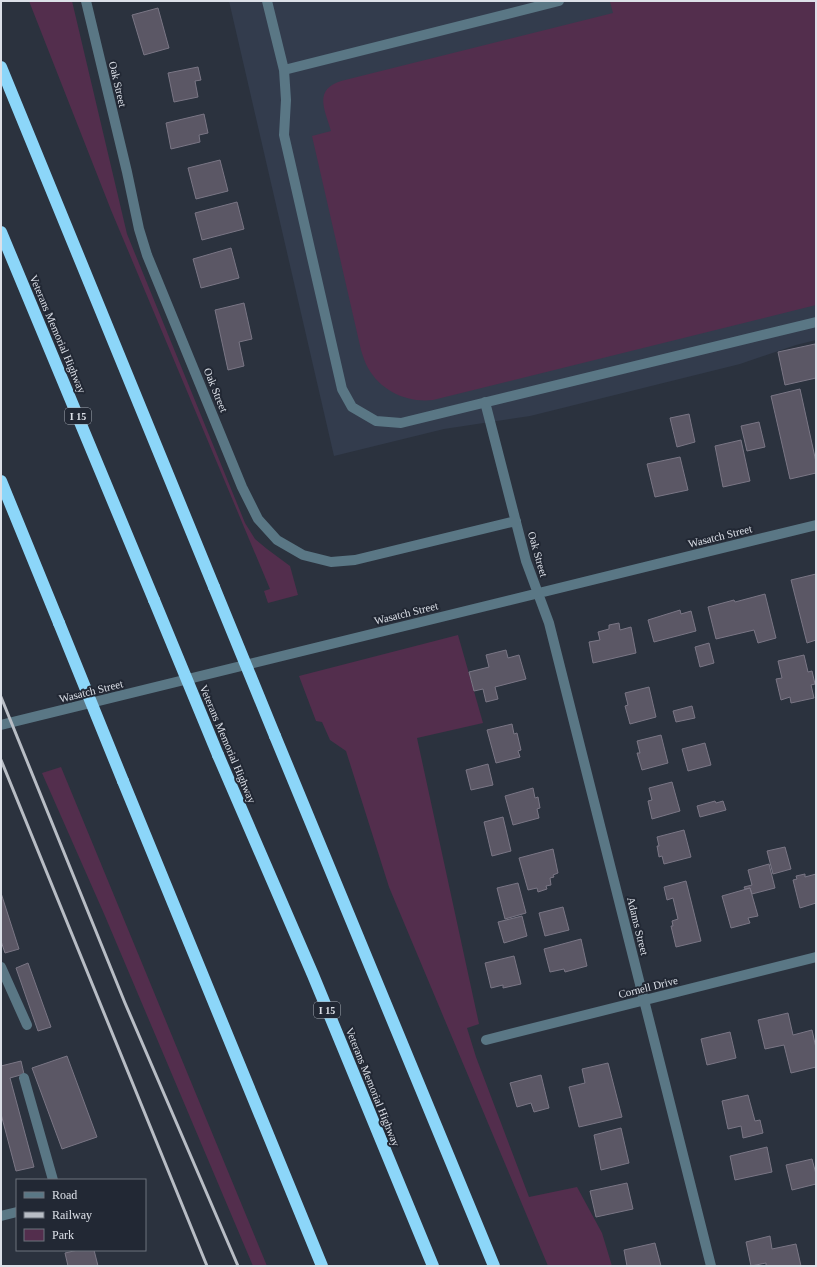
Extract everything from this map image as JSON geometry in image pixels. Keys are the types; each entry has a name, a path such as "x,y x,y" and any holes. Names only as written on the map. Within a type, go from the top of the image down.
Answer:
{"highway":[{"path":"1,67 494,1266"},
{"name":"Veterans Memorial Highway","path":"1,232 218,755 313,974 433,1266"},
{"path":"1,481 322,1266"}],"street":[{"name":"Oak Street","path":"86,1 141,235 242,487 258,519 277,540 303,555 330,562 355,560 516,522"},
{"path":"267,1 284,70 286,100 284,135 342,389 352,407 376,421 401,423 816,322"},
{"path":"284,70 559,1"},
{"name":"Oak Street","path":"485,402 526,561 537,594"},
{"name":"Wasatch Street","path":"1,725 816,526"},
{"name":"Adams Street","path":"537,594 549,623 711,1266"},
{"name":"Cornell Drive","path":"486,1040 816,957"},
{"path":"1,967 27,1026"},
{"path":"24,1078 53,1179"},
{"path":"1,1216 16,1212"}],"shaded area":[{"path":"229,1 816,1 816,340 796,345 740,364 530,416 444,429 334,456"}],"green space":[{"path":"29,1 72,1 127,234 245,523 255,539 290,566 298,595 268,603 264,591 270,589 111,210"},
{"path":"816,1 816,305 433,400 414,400 396,394 387,389 373,376 367,366 361,350 312,136 331,131 324,108 324,95 332,85 341,81 613,13 610,2"},
{"path":"458,635 483,723 417,738 479,1024 467,1028 476,1057 529,1197 577,1187 602,1233 612,1266 548,1266 389,887 346,751 330,740 322,722 316,721 299,676"},
{"path":"61,767 267,1266 253,1266 105,916 42,773"}],"building":[{"path":"158,8 169,48 144,55 132,15"},
{"path":"198,67 201,80 195,81 198,97 174,102 168,73"},
{"path":"204,114 208,133 199,135 200,142 171,149 166,123"},
{"path":"220,160 228,191 196,199 188,168"},
{"path":"237,202 244,229 202,240 195,213"},
{"path":"231,248 239,278 201,288 193,259"},
{"path":"244,303 252,339 239,342 244,366 228,370 215,310"},
{"path":"815,344 816,378 785,385 778,352"},
{"path":"800,389 816,462 816,473 790,479 771,396"},
{"path":"689,414 695,442 677,447 670,418"},
{"path":"759,422 765,447 747,451 741,426"},
{"path":"741,440 750,481 723,487 715,446"},
{"path":"680,457 688,490 655,497 647,464"},
{"path":"816,574 816,640 807,643 791,580"},
{"path":"765,594 776,638 758,643 754,630 716,639 708,607"},
{"path":"680,610 681,614 691,611 696,631 654,642 648,620"},
{"path":"619,623 620,630 631,627 636,653 593,663 589,642 600,640 598,632 609,629 609,625"},
{"path":"709,643 714,663 700,667 695,647"},
{"path":"506,650 508,658 519,655 526,679 495,687 498,699 486,702 483,689 474,691 469,672 489,667 486,655"},
{"path":"804,655 808,672 812,671 815,684 811,685 814,698 791,703 790,697 781,700 776,679 782,678 778,661"},
{"path":"649,687 656,717 630,724 625,706 628,705 625,693"},
{"path":"692,706 695,718 676,722 673,711"},
{"path":"512,724 514,734 517,733 521,750 518,751 520,757 496,763 487,730"},
{"path":"661,735 668,763 642,770 637,753 640,753 637,741"},
{"path":"705,743 711,765 688,771 682,749"},
{"path":"488,764 493,785 471,790 466,770"},
{"path":"672,782 680,811 652,819 648,801 652,800 649,788"},
{"path":"533,788 535,798 538,797 540,808 537,809 539,818 513,825 505,796"},
{"path":"715,801 716,803 723,801 726,810 700,817 697,806"},
{"path":"503,817 511,851 492,856 484,822"},
{"path":"684,830 691,857 664,864 662,856 659,857 657,837"},
{"path":"785,847 791,869 773,874 767,851"},
{"path":"553,849 558,873 553,875 554,877 550,878 551,885 546,886 547,889 538,892 537,888 528,890 519,858"},
{"path":"769,864 775,888 752,894 750,888 745,889 744,887 752,885 748,870"},
{"path":"805,874 805,877 816,874 816,903 800,908 793,880 797,879 796,876"},
{"path":"686,881 701,941 676,947 671,926 673,926 672,921 678,919 673,898 667,900 664,887"},
{"path":"518,883 526,913 505,919 497,888"},
{"path":"750,888 758,916 748,918 750,923 731,928 722,896"},
{"path":"1,893 19,949 5,953 1,941"},
{"path":"563,907 569,930 545,936 539,913"},
{"path":"522,916 527,936 504,943 498,922"},
{"path":"581,939 587,966 565,972 564,969 550,972 544,949"},
{"path":"514,956 521,984 503,988 503,985 491,988 485,963"},
{"path":"28,963 51,1027 38,1031 16,968"},
{"path":"788,1013 793,1035 812,1030 816,1048 816,1067 791,1073 784,1045 765,1049 758,1020"},
{"path":"730,1032 736,1058 707,1065 701,1039"},
{"path":"67,1056 97,1137 62,1149 32,1068"},
{"path":"21,1061 24,1074 10,1078 34,1167 16,1171 1,1114 1,1066"},
{"path":"608,1063 622,1117 579,1127 569,1087 585,1083 582,1069"},
{"path":"541,1075 549,1108 534,1112 531,1103 517,1107 510,1083"},
{"path":"748,1095 755,1121 760,1120 763,1133 743,1138 741,1126 728,1129 722,1101"},
{"path":"621,1128 629,1163 601,1170 594,1135"},
{"path":"767,1147 772,1172 735,1180 730,1156"},
{"path":"812,1159 816,1174 816,1184 792,1190 786,1165"},
{"path":"627,1183 633,1209 596,1217 590,1191"},
{"path":"770,1236 772,1249 796,1244 801,1266 766,1266 766,1263 751,1266 746,1242"},
{"path":"655,1243 661,1266 627,1266 624,1250"},
{"path":"74,1251 94,1251 98,1266 68,1266 65,1253"}],"railway":[{"path":"1,697 125,1003 238,1266"},
{"path":"1,760 207,1266"}]}
